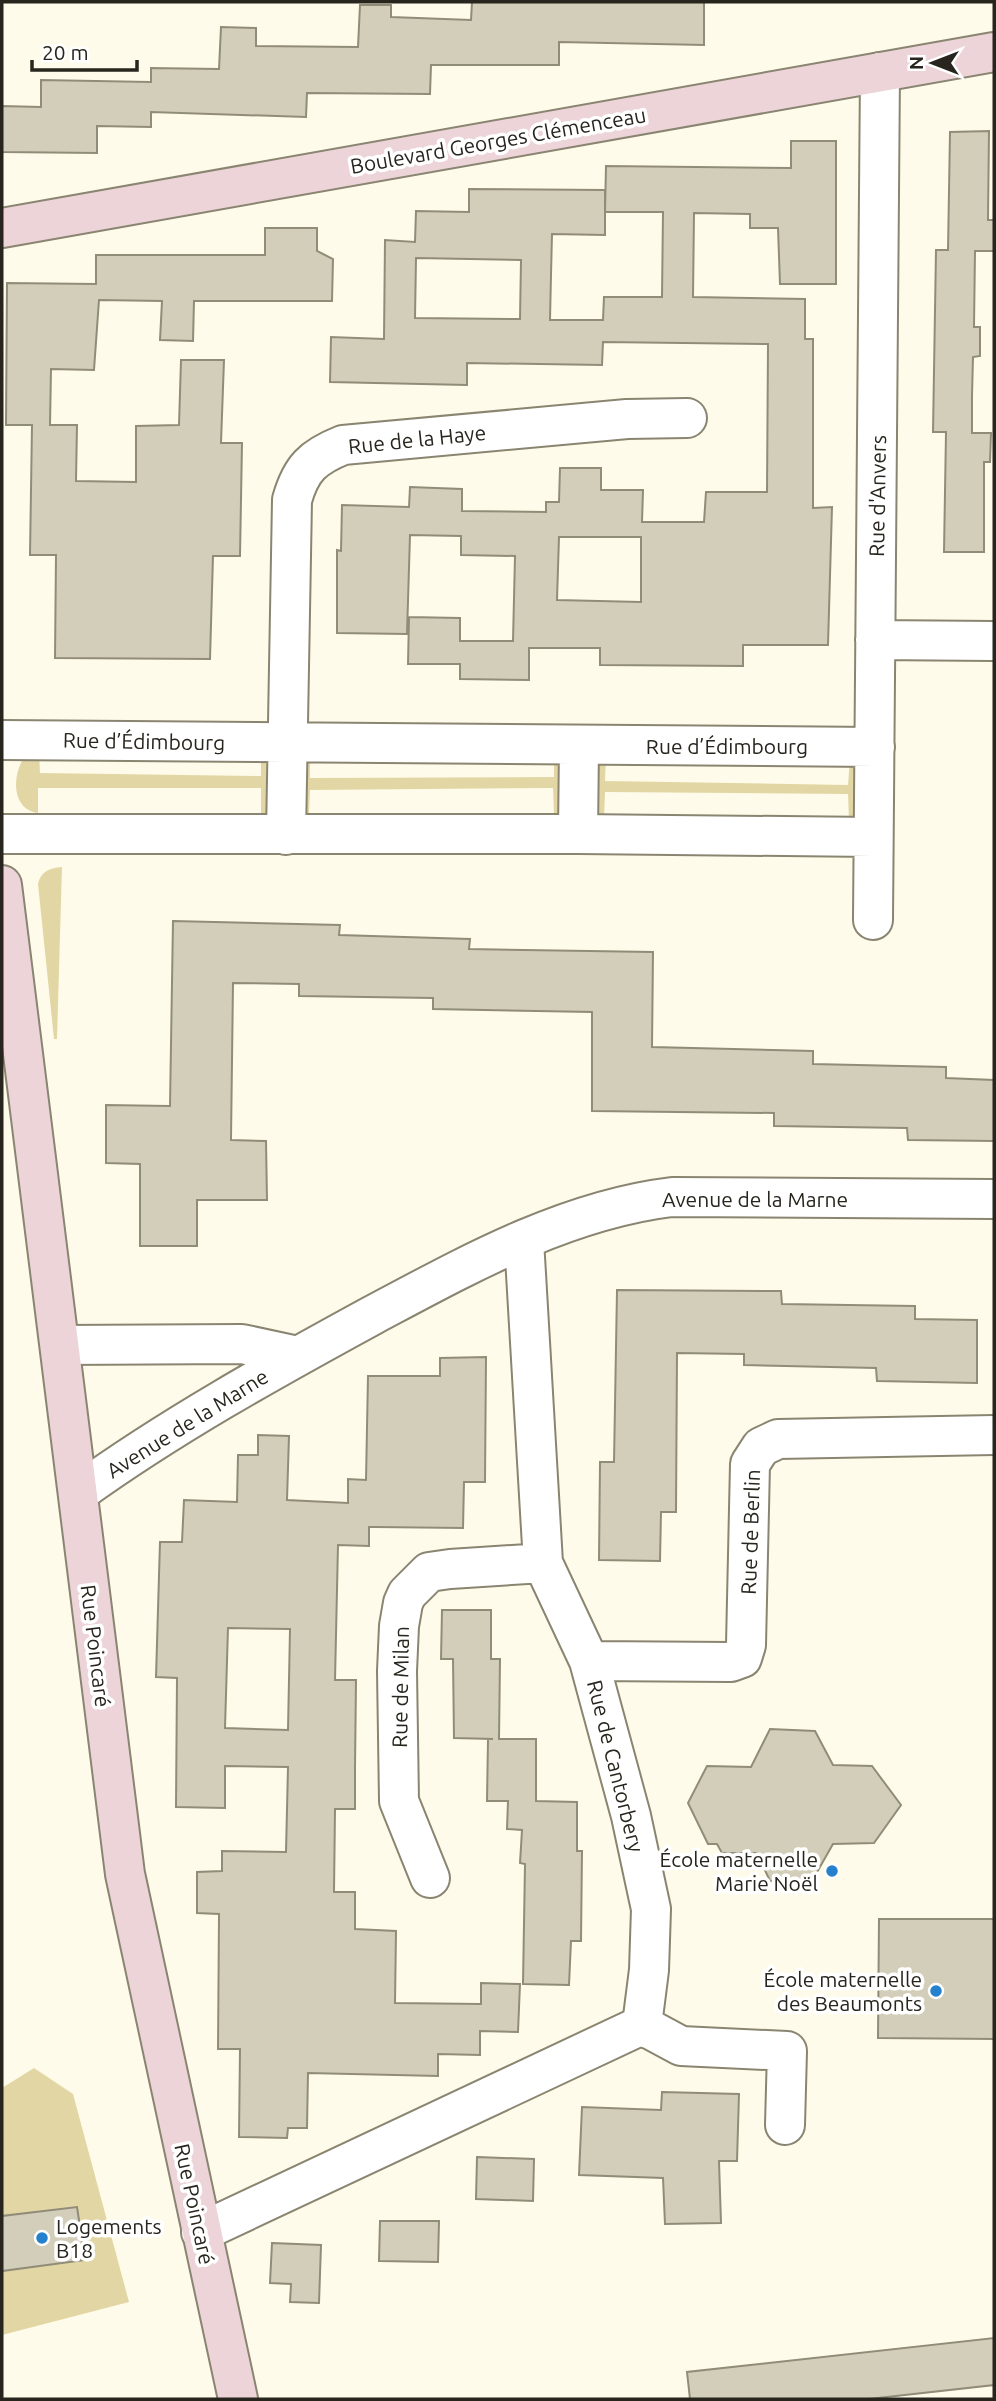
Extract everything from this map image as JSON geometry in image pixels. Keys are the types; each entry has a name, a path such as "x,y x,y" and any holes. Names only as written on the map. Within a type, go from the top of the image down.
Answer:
{"street":[{"name":"Boulevard Georges Clémenceau","path":"2,228 994,52"},
{"name":"Rue d'Anvers","path":"873,919 880,72"},
{"name":"Rue de la Haye","path":"286,743 292,500 297,482 309,464 323,453 343,445 627,419 687,418"},
{"path":"875,640 994,641"},
{"name":"Rue d’Édimbourg","path":"2,740 875,747"},
{"path":"286,743 286,835"},
{"path":"578,834 579,745"},
{"path":"2,834 873,837"},
{"name":"Rue Poincaré","path":"2,885 125,1874 238,2399"},
{"name":"Avenue de la Marne","path":"78,1493 158,1439 298,1356 412,1295 524,1240 614,1207 672,1197 994,1199"},
{"name":"Rue de Cantorbery","path":"524,1240 543,1563 589,1661 631,1816 650,1909 645,2027"},
{"name":"Avenue de la Marne","path":"60,1345 242,1344 298,1356"},
{"name":"Rue de Berlin","path":"589,1661 731,1662 742,1658 746,1645 750,1464 761,1447 778,1439 994,1435"},
{"name":"Rue de Milan","path":"430,1878 399,1801 397,1671 402,1602 414,1586 429,1573 450,1569 543,1563"},
{"path":"201,2232 645,2027 681,2046 787,2051 785,2125"}],"shaded area":[{"path":"39,752 40,773 261,776 261,754 268,754 272,813 261,817 261,788 38,788 38,813 22,805 16,789 16,780 26,755"},
{"path":"310,758 310,778 554,777 554,758 562,758 562,814 554,814 553,788 310,790 309,815 302,815 300,761"},
{"path":"850,758 857,758 861,817 849,821 848,794 605,792 604,818 595,816 596,763 606,759 605,781 848,785"},
{"path":"62,867 57,1039 54,1039 38,884 47,871"},
{"path":"34,2068 73,2094 129,2302 2,2335 2,2088"}],"building":[{"path":"472,2 704,2 704,45 559,42 559,65 431,65 430,94 307,93 306,117 151,112 151,127 97,126 97,153 2,152 2,106 41,107 41,80 151,82 151,68 219,69 221,27 256,28 256,46 358,47 360,5 391,5 391,17 471,20"},
{"path":"989,131 988,220 994,220 994,251 975,251 974,327 980,327 980,356 973,357 972,396 972,433 991,433 990,462 984,462 984,552 944,552 946,432 933,432 936,250 948,250 950,132"},
{"path":"791,141 836,141 836,284 780,284 778,228 750,228 750,214 694,213 693,297 805,299 805,339 813,339 813,508 832,507 828,645 743,645 743,666 600,665 600,648 529,648 529,680 460,679 460,664 408,664 409,617 460,618 460,641 513,641 515,556 461,555 461,536 410,535 407,634 337,633 337,550 341,551 342,505 409,507 410,487 462,489 462,511 546,512 546,502 559,502 560,468 601,468 601,490 643,490 642,522 704,522 706,492 767,492 768,344 603,342 602,365 467,363 467,385 330,382 331,337 384,339 385,240 415,242 416,211 469,212 469,189 605,190 605,212 606,166 791,168","holes":["605,212 663,212 662,297 604,297 603,320 550,320 552,234 605,235","416,258 521,260 520,319 415,318","559,537 641,537 641,602 557,600"]},
{"path":"265,228 317,228 317,251 333,259 332,301 194,301 193,341 160,340 162,301 99,300 94,370 51,369 50,425 77,425 76,481 136,482 136,426 179,425 181,360 224,360 221,443 242,443 240,556 213,556 210,659 55,658 56,555 30,555 32,425 6,425 7,283 96,284 96,255 265,255"},
{"path":"173,921 340,925 339,935 470,939 469,949 653,952 652,1047 813,1051 813,1064 946,1067 946,1078 994,1080 994,1141 908,1140 907,1128 774,1126 774,1113 592,1111 592,1012 433,1009 433,998 299,996 299,984 233,983 231,1140 266,1141 267,1200 197,1200 197,1246 140,1246 140,1164 106,1163 106,1105 170,1106"},
{"path":"617,1290 781,1291 782,1304 915,1306 915,1319 977,1320 977,1383 877,1381 876,1368 744,1365 744,1354 677,1353 676,1512 661,1512 660,1561 599,1560 600,1462 614,1462"},
{"path":"486,1357 485,1482 464,1482 463,1528 369,1527 369,1546 338,1545 335,1680 356,1680 355,1809 335,1809 334,1892 355,1892 355,1929 396,1931 395,2003 481,2004 481,1983 520,1984 518,2032 480,2031 480,2055 438,2054 438,2076 308,2073 307,2128 288,2128 287,2138 239,2137 240,2049 218,2049 219,1914 197,1913 197,1872 222,1871 222,1851 286,1852 288,1767 225,1766 225,1808 176,1807 177,1678 156,1677 160,1542 182,1542 184,1500 237,1502 238,1455 258,1455 258,1435 289,1436 287,1500 348,1503 348,1479 366,1480 368,1376 440,1376 440,1358","holes":["228,1628 290,1629 288,1730 225,1728"]},
{"path":"442,1610 491,1610 491,1659 500,1659 499,1739 536,1739 536,1801 577,1802 577,1851 582,1851 581,1941 571,1941 569,1985 523,1984 525,1864 520,1863 522,1830 507,1829 508,1801 487,1801 488,1739 493,1739 454,1738 453,1659 441,1659"},
{"path":"770,1729 815,1731 833,1765 872,1766 901,1805 874,1843 833,1844 812,1881 770,1881 757,1853 722,1853 717,1844 708,1844 688,1803 707,1766 751,1767"},
{"path":"879,1919 994,1919 994,2039 878,2038"},
{"path":"662,2092 739,2094 737,2161 719,2161 721,2223 665,2224 663,2178 579,2175 582,2107 661,2110"},
{"path":"477,2157 534,2159 533,2201 476,2199"},
{"name":"Logements B18","path":"77,2207 85,2260 2,2271 2,2216"},
{"path":"380,2221 439,2221 438,2262 379,2261"},
{"path":"272,2243 321,2245 319,2303 290,2302 291,2284 270,2283"},
{"path":"994,2338 994,2385 869,2399 690,2399 687,2372"}],"place":[{"name":"École maternelle Marie Noël","path":"832,1871"},
{"name":"École maternelle des Beaumonts","path":"936,1991"},
{"name":"Logements B18","path":"42,2238"}]}
